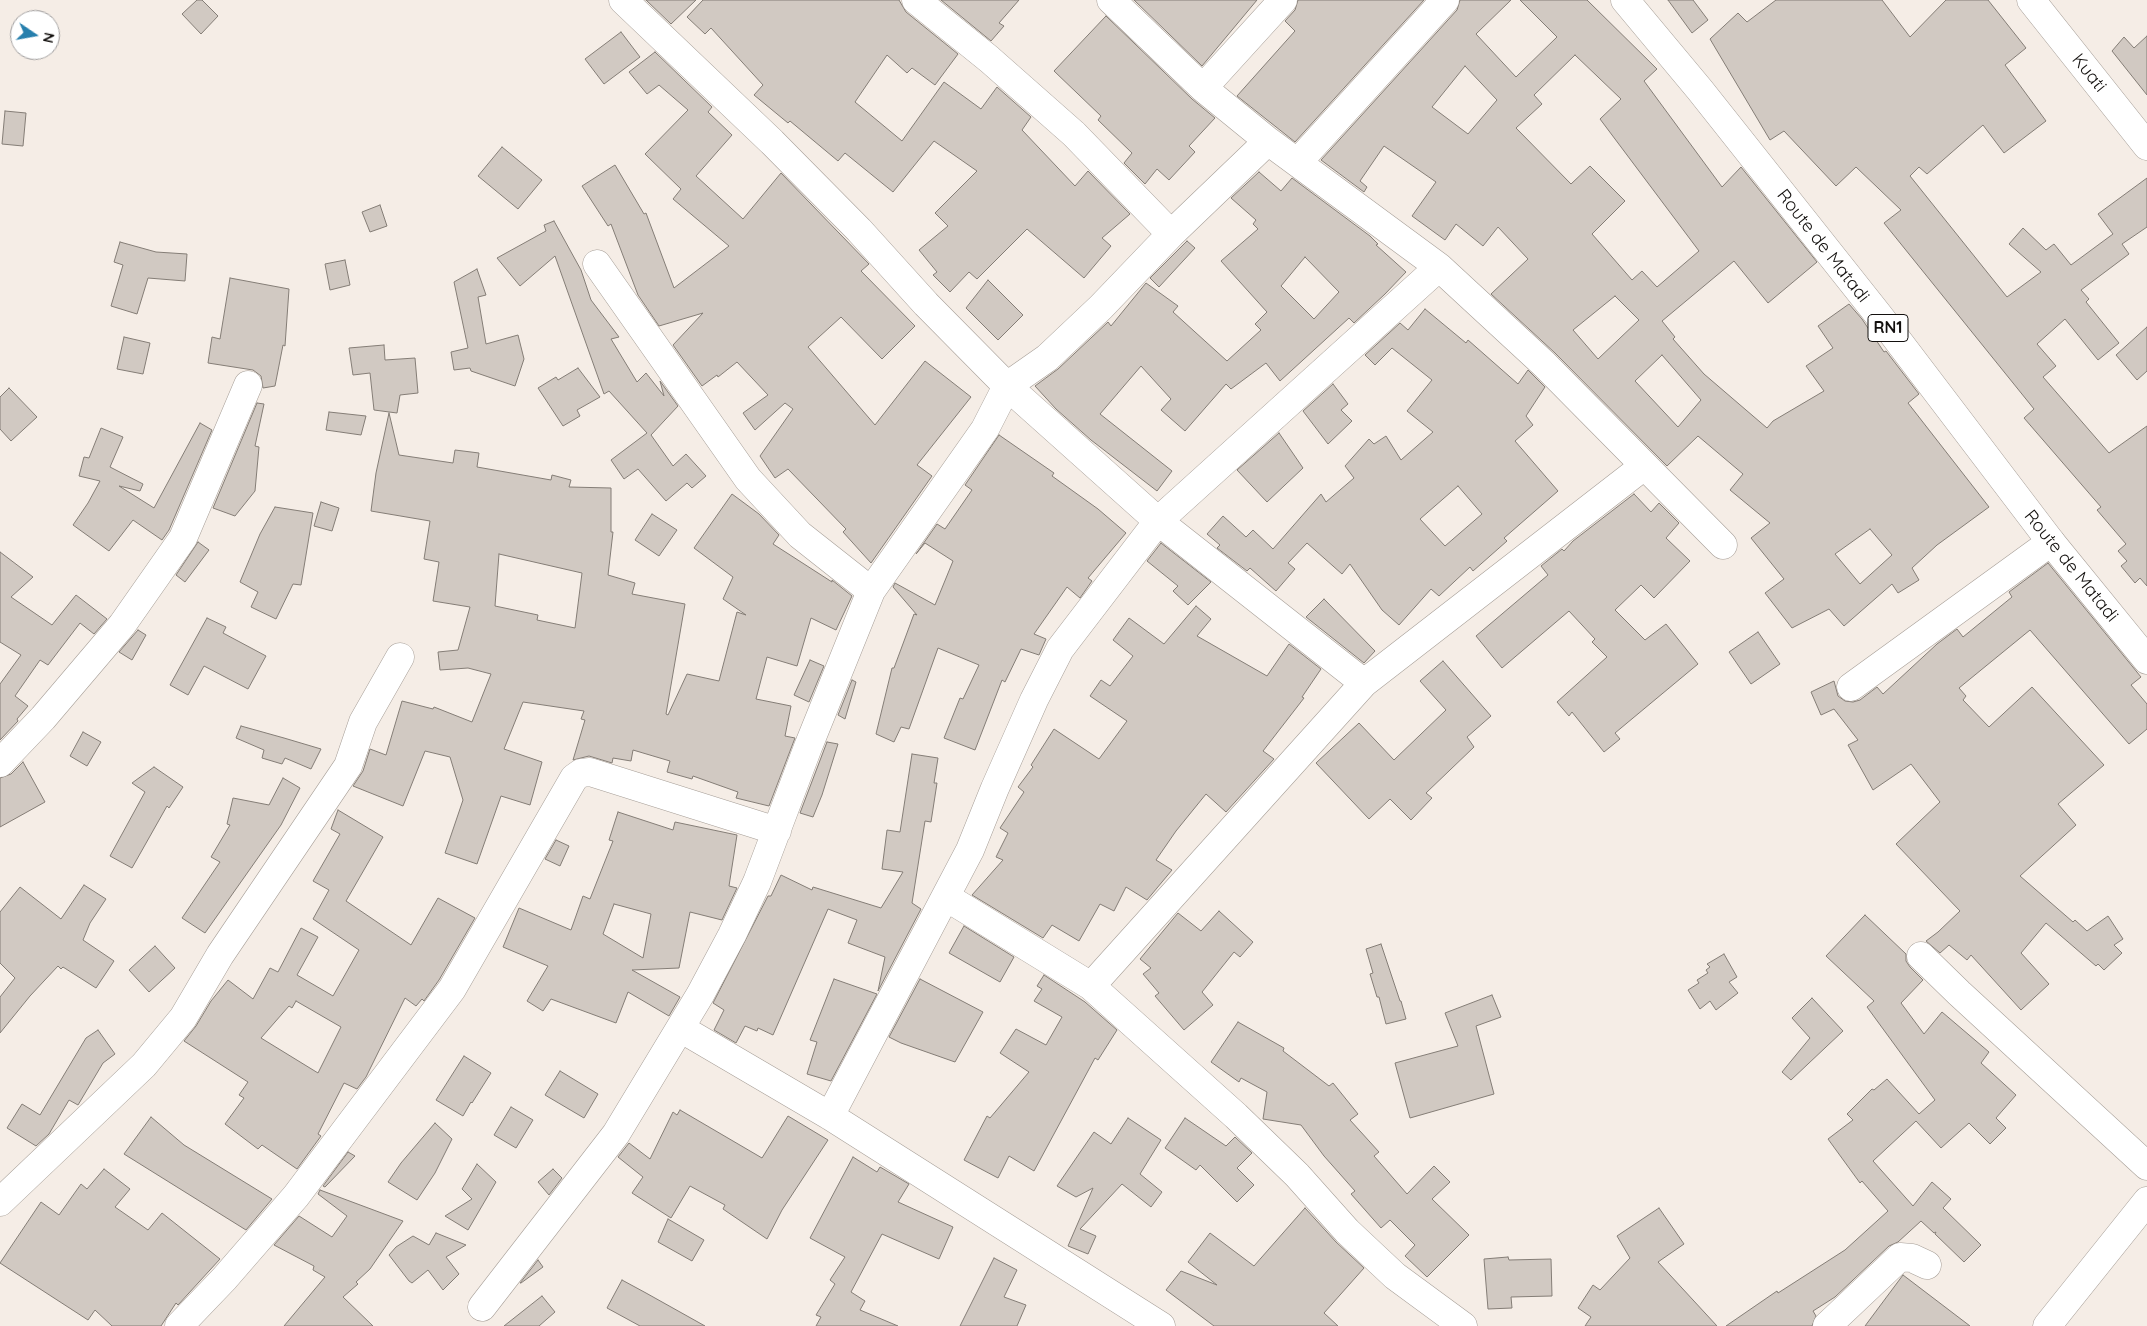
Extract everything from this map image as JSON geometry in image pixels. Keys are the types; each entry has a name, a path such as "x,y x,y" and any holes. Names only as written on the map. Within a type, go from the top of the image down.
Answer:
{"main road":[{"path":"623,0 772,142 859,230 926,304 1007,386 1158,521 1364,683"},
{"path":"916,0 989,59 1074,134 1171,234"},
{"path":"1111,0 1204,88 1268,141 1439,267 1544,364 1723,545"},
{"path":"1204,88 1283,0"},
{"path":"1298,162 1445,0"},
{"name":"Route de Matadi","path":"1625,0 1700,90 1880,317 2051,542 2147,660"},
{"name":"Kuati","path":"2030,0 2147,146"},
{"path":"482,1306 616,1134 700,995 732,935 757,882 808,747 871,591 985,429 1007,386 1047,358 1101,307 1171,234 1268,141"},
{"path":"597,264 748,479 800,535 871,591"},
{"path":"830,1116 970,850 1034,700 1060,649 1158,521 1439,267"},
{"path":"0,763 43,718 122,625 183,538 248,385"},
{"path":"1090,986 1364,683 1644,466"},
{"path":"1851,686 2051,542"},
{"path":"0,1202 144,1065 183,1018 220,955 348,766 363,722 400,656"},
{"path":"179,1326 224,1279 296,1196 452,990 574,778 581,773 590,772 777,831"},
{"path":"946,897 1090,986 1297,1175 1347,1231 1388,1269 1462,1326"},
{"path":"1921,956 1958,993 2147,1166"},
{"path":"680,1028 830,1116 1161,1326"},
{"path":"2047,1326 2147,1202"},
{"path":"1827,1326 1900,1257 1912,1258 1927,1264"}],"building":[{"path":"197,0 202,0 218,16 201,34 182,14"},
{"path":"646,0 696,0 671,24"},
{"path":"703,0 899,0 906,12 958,54 935,85 912,68 907,73 887,55 855,102 902,141 944,82 981,109 997,87 1031,117 1022,130 1075,186 1088,171 1130,214 1102,238 1111,246 1084,278 1027,229 977,279 969,272 950,292 933,275 937,272 919,250 948,226 935,213 977,171 934,141 893,192 845,153 838,161 790,121 788,123 754,95 763,85 711,28 705,34 687,17"},
{"path":"941,0 1019,0 999,23 1004,26 991,41"},
{"path":"1134,0 1257,0 1202,66"},
{"path":"1298,0 1424,0 1295,142 1237,96 1295,31 1285,21 1295,10"},
{"path":"1460,0 1511,0 1476,34 1516,77 1557,37 1520,0 1587,0 1657,69 1644,81 1722,187 1741,167 1817,262 1768,303 1734,261 1662,321 1675,337 1673,339 1704,374 1767,428 1773,421 1824,391 1806,366 1833,348 1818,326 1849,304 1862,319 1884,352 1886,351 1919,394 1908,403 1989,507 1937,545 1912,568 1919,580 1898,593 1892,584 1844,626 1829,609 1792,628 1765,593 1784,579 1751,538 1770,523 1730,490 1743,474 1698,436 1667,466 1555,353 1491,294 1528,259 1498,227 1483,246 1456,224 1445,240 1412,216 1436,182 1384,146 1360,181 1367,187 1364,192 1321,160 1457,10","holes":["1575,55 1621,99 1600,119 1699,251 1657,287 1642,271 1632,280 1592,234 1625,201 1590,166 1571,184 1516,128 1542,104 1534,95","1465,66 1497,100 1468,134 1432,107","1615,296 1639,320 1598,359 1573,330","1662,355 1701,400 1678,427 1635,381","1870,529 1892,555 1860,584 1835,554"]},
{"path":"1668,0 1693,0 1708,20 1692,33"},
{"path":"1776,0 1882,0 1910,37 1946,0 1988,0 2026,48 2005,65 2046,121 2004,153 1983,125 1927,174 1919,167 1910,176 2007,297 2041,272 2009,244 2023,228 2046,250 2054,244 2071,265 2113,234 2098,214 2147,178 2147,227 2122,244 2129,254 2081,290 2089,299 2086,302 2119,343 2098,360 2065,319 2037,344 2056,366 2043,377 2109,453 2147,426 2147,586 2140,578 2135,583 2121,566 2127,561 2118,551 2126,544 2097,510 2101,507 2024,418 2034,409 1884,223 1901,210 1856,167 1836,186 1784,131 1770,140 1710,39 1738,13 1747,22"},
{"path":"1106,16 1192,99 1215,118 1189,146 1195,152 1169,180 1157,169 1145,184 1124,163 1132,153 1098,120 1101,116 1054,71"},
{"path":"621,32 640,57 604,84 585,59"},
{"path":"2147,36 2147,95 2112,51 2124,37 2134,48"},
{"path":"655,52 712,107 708,112 732,135 696,176 743,219 781,173 869,264 861,271 915,326 882,359 841,317 808,347 875,425 925,361 971,397 917,465 932,476 871,563 843,532 846,529 788,469 775,478 760,456 793,409 785,403 755,430 743,413 768,395 737,362 718,377 717,375 702,386 673,345 703,313 659,326 638,295 611,224 608,226 582,186 615,165 644,214 646,213 674,288 729,246 673,199 681,189 645,154 688,110 659,85 647,94 629,72"},
{"path":"5,111 26,113 23,146 2,144"},
{"path":"502,147 542,180 518,209 478,176"},
{"path":"1259,172 1281,191 1292,178 1370,236 1378,244 1376,245 1406,272 1354,323 1349,318 1280,381 1266,363 1231,389 1226,384 1185,431 1161,410 1171,399 1141,366 1100,414 1172,471 1157,491 1091,440 1056,409 1035,386 1058,369 1108,322 1111,326 1146,283 1178,306 1173,312 1227,361 1261,330 1255,324 1267,312 1221,261 1258,229 1253,224 1256,220 1231,198","holes":["1305,257 1339,292 1314,319 1281,286"]},
{"path":"380,205 387,226 370,232 362,212"},
{"path":"554,221 581,270 591,300 619,337 611,339 637,382 646,373 664,396 660,381 678,406 651,435 673,466 686,454 706,476 692,488 687,483 666,501 638,469 624,479 611,460 647,433 609,391 604,394 555,256 520,286 497,258 546,231 544,225"},
{"path":"1187,241 1195,248 1159,287 1150,278"},
{"path":"120,242 156,252 187,254 185,281 148,278 137,314 111,306 123,265 114,262"},
{"path":"345,260 350,285 330,290 325,264"},
{"path":"477,269 486,295 478,297 486,344 518,335 524,359 515,386 471,371 470,368 454,370 451,352 468,348 454,282"},
{"path":"230,278 289,289 285,346 283,345 275,386 263,388 261,376 253,370 208,363 212,337 220,339"},
{"path":"988,280 1023,315 998,340 966,308"},
{"path":"1425,309 1466,343 1468,340 1518,384 1528,370 1545,387 1526,416 1533,425 1515,441 1558,491 1504,538 1507,541 1473,571 1470,567 1439,596 1431,589 1399,625 1382,610 1350,564 1342,574 1307,543 1288,563 1295,569 1276,591 1250,568 1247,571 1217,548 1220,545 1207,534 1223,516 1246,537 1253,530 1273,549 1321,494 1326,502 1354,478 1345,466 1369,439 1374,444 1386,436 1401,460 1433,432 1407,411 1432,380 1392,348 1375,365 1365,355 1400,323 1408,330","holes":["1458,486 1482,514 1445,546 1420,519"]},
{"path":"2147,327 2147,371 2137,380 2116,355"},
{"path":"124,337 150,343 143,374 117,369"},
{"path":"384,345 385,360 415,358 418,393 400,395 397,413 374,410 370,373 353,375 349,348"},
{"path":"578,368 600,397 577,410 580,416 563,426 538,388 556,377 558,380"},
{"path":"1333,384 1348,404 1341,410 1352,421 1328,444 1303,411"},
{"path":"9,388 37,417 11,441 0,429 0,397"},
{"path":"257,403 264,404 255,446 259,447 255,491 235,516 213,508"},
{"path":"329,412 366,416 361,435 326,430"},
{"path":"389,413 399,455 453,463 455,450 479,453 477,467 551,480 552,475 571,480 569,487 611,488 611,532 613,532 608,575 635,583 632,594 685,604 666,714 668,715 687,674 719,681 737,612 746,615 723,599 733,577 694,548 732,494 759,514 779,535 773,544 832,582 832,580 852,596 836,630 811,618 797,666 767,657 756,699 791,706 785,736 795,738 769,806 736,798 738,792 693,776 692,779 667,772 670,761 633,750 631,761 613,758 612,763 589,756 573,760 585,720 581,719 584,711 523,702 504,749 542,762 530,805 501,796 477,864 445,853 463,800 450,757 425,751 403,806 353,786 363,771 370,749 386,755 402,701 433,709 434,707 472,722 491,674 468,668 440,670 438,652 458,650 470,607 433,601 439,562 424,559 430,521 371,511 376,473","holes":["499,554 582,573 575,628 537,620 538,615 495,606"]},
{"path":"200,423 212,430 169,530 162,540 133,520 109,551 73,525 100,481 79,476 84,457 89,458 101,428 123,437 110,467 143,484 140,491 119,486 154,508"},
{"path":"1279,433 1303,468 1267,502 1237,470"},
{"path":"999,435 1054,473 1052,476 1098,509 1126,533 1088,578 1092,581 1080,598 1067,587 1034,634 1046,639 1039,655 1021,649 1005,682 1002,680 975,750 944,738 960,698 963,699 979,665 938,648 909,729 901,727 894,742 876,734 892,668 894,668 914,614 917,615 893,587 895,583 935,605 953,561 925,543 916,554 937,524 945,529 972,490 965,485"},
{"path":"1634,494 1651,512 1659,503 1679,523 1666,538 1690,561 1654,598 1641,585 1615,610 1645,640 1666,624 1698,664 1615,733 1620,739 1604,752 1572,712 1569,716 1557,702 1607,657 1592,642 1595,639 1569,611 1502,668 1476,636 1548,575 1541,566 1562,549 1564,551 1573,541"},
{"path":"321,502 339,508 332,531 314,526"},
{"path":"275,507 313,513 301,585 293,584 276,619 251,607 258,592 240,582 260,534"},
{"path":"652,514 677,530 659,556 635,540"},
{"path":"198,542 209,550 185,582 176,575"},
{"path":"1161,543 1211,582 1188,605 1173,591 1178,586 1147,561"},
{"path":"0,552 33,577 11,597 52,625 76,595 107,619 94,634 80,623 48,665 40,660 15,696 28,706 17,719 18,721 0,740 0,684 21,655 0,642"},
{"path":"2048,563 2141,677 2131,685 2147,704 2147,729 2129,744 2030,630 1959,688 1966,696 1963,700 1989,727 2032,687 2104,765 2058,804 2076,825 2020,876 2073,922 2075,920 2087,931 2108,916 2123,939 2114,945 2122,953 2104,970 2098,964 2096,966 2046,923 2021,953 2049,984 2021,1010 1971,955 1967,960 1949,945 1940,953 1926,941 1960,911 1896,844 1940,802 1911,764 1873,790 1848,745 1858,740 1834,709 1821,715 1811,692 1834,681 1838,696 1845,701 1853,702 1860,700 1877,687 1883,694 1937,644 1957,629 1963,637 2012,597 2009,592"},
{"path":"1324,599 1375,651 1364,663 1306,617"},
{"path":"1196,606 1211,619 1197,636 1267,676 1289,644 1321,669 1302,697 1304,698 1263,751 1274,759 1226,812 1206,794 1176,831 1156,860 1172,870 1147,900 1126,887 1114,911 1100,904 1079,941 1052,925 1043,938 972,895 1003,860 996,857 1008,833 1000,828 1024,792 1018,787 1033,767 1031,765 1054,729 1099,759 1127,721 1090,696 1101,680 1110,686 1133,656 1113,640 1129,618 1164,644"},
{"path":"207,618 226,627 223,633 266,656 248,689 204,666 188,695 170,685"},
{"path":"138,630 146,635 132,660 119,652"},
{"path":"1758,632 1780,664 1751,684 1729,652"},
{"path":"810,660 824,666 809,702 794,695"},
{"path":"1443,661 1491,716 1467,737 1474,747 1426,793 1432,798 1411,820 1390,799 1369,819 1316,763 1359,723 1394,760 1446,710 1420,681"},
{"path":"852,680 856,682 845,719 838,715"},
{"path":"241,726 321,749 311,769 285,758 282,764 262,758 264,750 236,738"},
{"path":"83,732 101,742 87,766 70,756"},
{"path":"827,742 838,744 813,817 800,813"},
{"path":"912,754 938,758 934,783 937,783 931,822 925,821 912,903 921,909 878,991 885,957 848,943 857,920 828,909 773,1035 758,1028 757,1031 745,1026 736,1043 714,1030 724,1010 713,1003 768,896 771,896 781,875 812,890 813,887 881,908 903,872 882,869 887,830 900,832"},
{"path":"23,762 45,802 0,827 0,778 11,774"},
{"path":"154,767 183,787 169,808 167,806 132,868 110,856 145,792 132,783"},
{"path":"283,778 300,788 281,825 205,933 182,918 220,862 211,857 230,825 227,824 233,798 269,805"},
{"path":"338,810 383,837 346,901 411,945 438,898 475,918 439,980 424,1001 422,999 416,1006 405,998 366,1077 357,1089 344,1083 318,1134 321,1136 297,1169 262,1145 258,1149 225,1124 244,1098 239,1095 248,1082 184,1041 196,1026 211,1001 228,980 253,999 270,968 278,972 301,928 318,937 297,975 333,996 359,950 313,919 329,890 313,881 340,834 331,829","holes":["296,1001 341,1027 318,1073 261,1038 289,1006 292,1008"]},
{"path":"618,812 673,830 675,822 737,835 729,886 737,888 722,920 690,912 679,968 632,970 680,997 669,1016 628,992 616,1023 551,999 543,1011 527,1001 548,966 503,947 519,908 571,930 583,896 590,899 613,841 609,840","holes":["614,904 651,914 643,958 603,934"]},
{"path":"556,840 569,846 560,866 545,859"},
{"path":"84,885 106,899 90,923 83,940 114,961 96,988 63,967 61,969 58,966 30,996 0,1033 0,997 15,978 0,963 0,912 20,887 61,919"},
{"path":"1219,911 1253,942 1240,957 1234,952 1202,992 1213,1005 1184,1030 1155,996 1159,993 1143,974 1151,968 1140,959 1178,913 1201,931"},
{"path":"1865,915 1906,954 1906,961 1923,980 1901,1003 1924,1034 1942,1012 1989,1052 1981,1063 2016,1095 1996,1118 2006,1128 1990,1144 1969,1123 1941,1148 1916,1121 1873,1161 1913,1206 1932,1182 1951,1199 1943,1208 1981,1245 1964,1262 1935,1234 1936,1232 1934,1233 1921,1221 1898,1242 1889,1246 1835,1297 1813,1311 1816,1316 1812,1326 1726,1326 1777,1291 1778,1293 1845,1250 1888,1211 1862,1181 1860,1183 1828,1139 1853,1120 1847,1114 1872,1089 1874,1090 1887,1079 1919,1114 1935,1100 1867,1007 1874,1001 1826,956"},
{"path":"964,926 1014,957 1000,982 949,953"},
{"path":"1381,944 1406,1019 1386,1024 1379,997 1377,997 1370,974 1373,973 1366,949"},
{"path":"155,946 175,968 149,992 129,970"},
{"path":"1724,954 1737,977 1729,982 1738,993 1716,1010 1710,1001 1700,1009 1688,990 1699,983 1697,980 1708,973 1706,970 1710,967 1707,964"},
{"path":"1044,975 1085,1002 1117,1030 1098,1060 1095,1058 1034,1171 1009,1156 998,1178 964,1160 987,1116 990,1118 1029,1072 1000,1053 1016,1029 1046,1045 1062,1017 1034,1001 1042,989 1037,986"},
{"path":"834,979 877,994 831,1081 807,1074 817,1042 810,1040"},
{"path":"920,979 983,1012 955,1062 889,1037"},
{"path":"1492,995 1501,1017 1476,1026 1494,1094 1410,1118 1395,1063 1458,1046 1445,1013"},
{"path":"1812,998 1843,1031 1791,1080 1782,1072 1810,1038 1792,1018"},
{"path":"1238,1022 1284,1048 1283,1051 1329,1086 1333,1083 1358,1114 1350,1120 1379,1152 1374,1156 1407,1194 1434,1166 1450,1182 1432,1199 1469,1235 1427,1277 1405,1256 1415,1245 1390,1220 1381,1228 1351,1194 1355,1191 1324,1156 1301,1125 1263,1119 1267,1092 1241,1078 1239,1082 1211,1062"},
{"path":"98,1030 115,1054 103,1063 78,1105 69,1100 49,1134 36,1146 7,1128 22,1104 40,1115 86,1038"},
{"path":"464,1056 491,1073 463,1116 436,1100"},
{"path":"560,1071 598,1094 584,1118 545,1095"},
{"path":"511,1107 533,1120 516,1148 494,1135"},
{"path":"680,1110 762,1158 788,1116 828,1140 782,1210 767,1239 723,1209 725,1205 690,1186 671,1218 632,1193 643,1177 618,1157 629,1143 650,1159 673,1112 677,1115"},
{"path":"151,1117 184,1145 272,1199 246,1230 124,1154"},
{"path":"1128,1118 1161,1140 1140,1174 1162,1192 1151,1207 1122,1184 1080,1229 1096,1236 1088,1254 1068,1246 1093,1188 1076,1197 1057,1186 1094,1132 1111,1144"},
{"path":"1185,1118 1226,1146 1235,1137 1252,1153 1237,1168 1254,1185 1237,1202 1200,1165 1196,1170 1165,1148"},
{"path":"435,1123 452,1139 435,1173 417,1200 388,1182 401,1163"},
{"path":"348,1152 355,1156 325,1187 323,1186"},
{"path":"853,1157 877,1172 880,1167 909,1184 898,1202 953,1227 939,1259 882,1234 851,1292 865,1301 860,1310 898,1326 816,1326 821,1317 816,1315 835,1284 830,1280 845,1257 810,1238"},
{"path":"477,1164 496,1182 468,1230 445,1216 472,1199 462,1189"},
{"path":"104,1169 130,1189 115,1207 148,1230 162,1213 220,1259 178,1305 176,1303 161,1326 112,1326 95,1310 88,1320 0,1263 41,1202 59,1215 81,1184 87,1189"},
{"path":"553,1169 562,1178 549,1195 538,1182"},
{"path":"320,1190 403,1221 370,1269 356,1282 358,1284 343,1297 373,1326 284,1326 325,1277 313,1270 314,1266 274,1245 299,1216 332,1237 347,1216 318,1194"},
{"path":"1305,1208 1336,1242 1364,1268 1324,1313 1338,1326 1214,1326 1166,1290 1181,1271 1217,1285 1188,1262 1210,1233 1254,1266"},
{"path":"1659,1208 1684,1244 1658,1262 1717,1326 1585,1326 1591,1317 1578,1308 1593,1285 1600,1290 1630,1258 1617,1236"},
{"path":"668,1219 704,1240 692,1261 658,1242"},
{"path":"436,1233 466,1245 446,1257 459,1274 443,1290 428,1270 412,1283 389,1255 396,1247 413,1236 429,1245"},
{"path":"1508,1257 1509,1260 1551,1259 1552,1296 1511,1297 1512,1308 1488,1309 1484,1259"},
{"path":"994,1258 1017,1270 1004,1297 1026,1305 1017,1326 960,1326"},
{"path":"538,1260 543,1267 520,1283"},
{"path":"1903,1275 1970,1326 1865,1326"},
{"path":"622,1280 705,1326 640,1326 607,1308"},
{"path":"542,1296 555,1312 539,1326 504,1326"}]}
